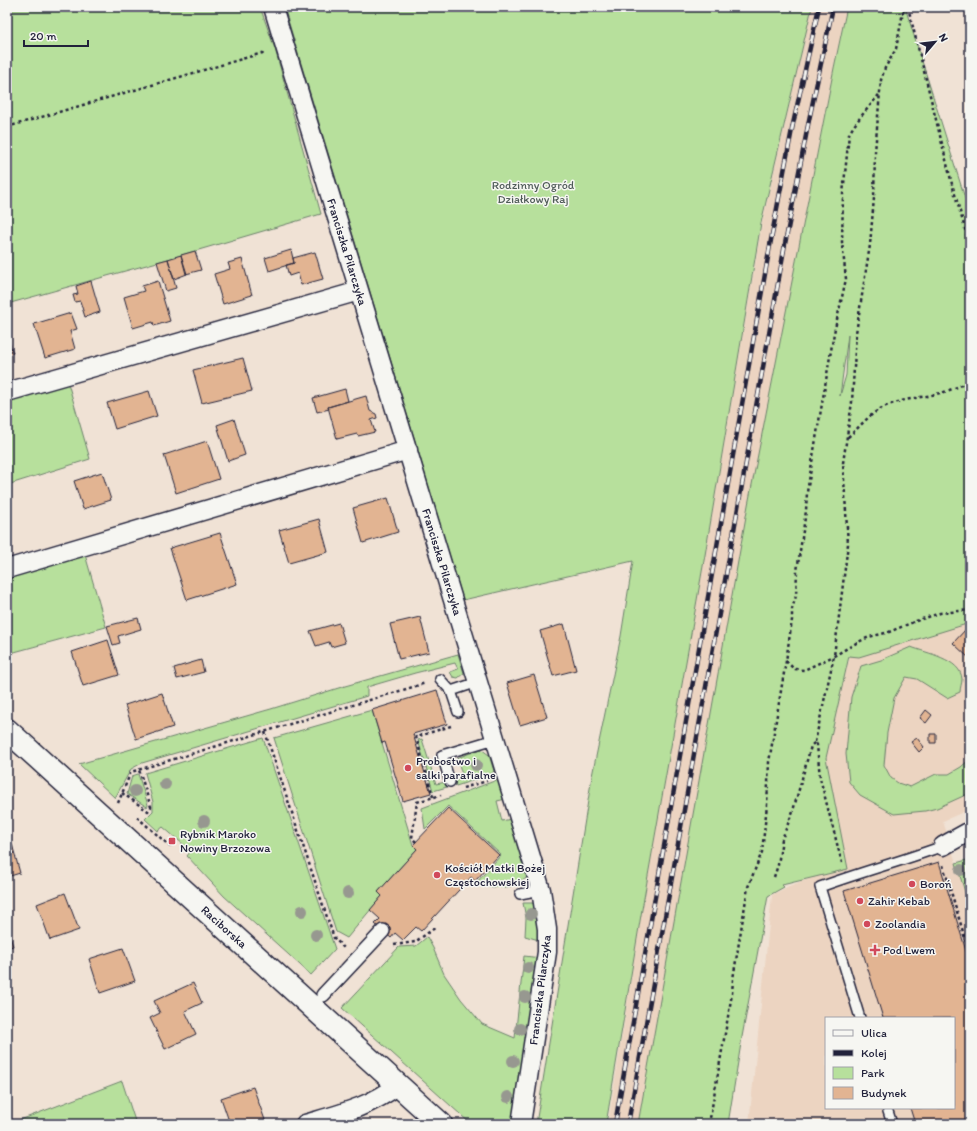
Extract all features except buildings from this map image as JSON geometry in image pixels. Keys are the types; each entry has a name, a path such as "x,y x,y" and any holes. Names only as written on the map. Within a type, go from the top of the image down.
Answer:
{"main road":[{"name":"Raciborska","path":"7,730 398,1085 437,1123"}],"street":[{"name":"Franciszka Pilarczyka","path":"273,7 541,890 548,929 547,952 521,1124"},
{"path":"7,392 359,291"},
{"path":"7,569 408,450"},
{"path":"942,852 970,831"},
{"path":"323,995 383,931"},
{"path":"306,1124 362,1106 385,1095 398,1085"}],"lane":[{"path":"440,679 451,691 458,712"},
{"path":"451,691 478,682"},
{"path":"450,782 442,756 495,739"},
{"path":"860,1017 820,887 845,877 912,857 942,852"},
{"path":"520,894 541,890"},
{"path":"887,1109 892,1124"}],"path":[{"path":"774,877 778,865 782,839 792,811 811,746 815,742 834,656 848,544 843,463 852,402 856,333 870,245 881,80 896,49 904,7"},
{"path":"908,7 952,184 970,246"},
{"path":"7,127 267,52"},
{"path":"709,1124 732,994 748,887 762,852 768,805 768,762 786,661 792,620 792,608 796,596 797,571 817,428 834,332 846,279 842,236 844,187 849,134 853,126 880,94"},
{"path":"848,437 870,416 884,406 945,392 970,381"},
{"path":"786,661 794,669 804,670 869,637 889,632 940,613 970,610"},
{"path":"117,804 131,772 440,679"},
{"path":"433,797 416,737 419,734 454,725 452,720 458,712"},
{"path":"265,732 334,938 356,960"},
{"path":"815,742 817,745 820,778 832,831 845,877"},
{"path":"122,793 148,811 151,807 139,770"},
{"path":"416,842 412,838 417,802"},
{"path":"942,852 970,955"},
{"path":"369,945 390,945 414,942 436,927"}],"shaded area":[{"path":"812,7 847,7 768,404 638,1124 608,1124 641,915 762,223"},
{"path":"970,615 970,809 943,821 970,908 970,1124 749,1124 772,895 789,886 845,866 843,843 822,757 851,653"}],"green space":[{"path":"7,7 260,7 275,49 321,214 7,304"},
{"name":"Rodzinny Ogród Działkowy Raj","path":"284,7 812,7 761,223 606,1124 536,1124 592,776 621,636 633,561 463,600"},
{"path":"847,7 905,7 970,214 970,623 859,657 849,656 826,758 848,869 782,885 784,887 768,896 742,1037 728,1124 638,1124 748,505","holes":["848,335 846,375 840,396"]},
{"path":"68,383 90,459 7,485 7,401"},
{"path":"84,551 106,627 7,654 7,576"},
{"path":"911,647 933,654 956,666 962,679 960,692 947,698 917,679 906,677 894,698 887,733 884,765 891,778 898,783 910,787 936,774 949,774 961,767 970,759 970,793 937,808 925,811 894,814 860,795 849,782 846,754 851,697 861,666 881,660"},
{"path":"458,654 464,673 458,678 453,677 450,672 458,669 455,663 415,673 367,687 367,696 142,763 131,769 115,798 79,764 271,709 345,686"},
{"path":"372,710 413,845 417,849 378,892 382,896 347,938 336,932 274,738"},
{"path":"263,738 335,949 311,975 224,896 187,856 191,851 163,827 158,831 145,819 153,811 153,802 145,773"},
{"path":"422,739 436,784 446,782 447,787 433,791 418,740"},
{"path":"481,749 489,755 494,771 490,775 456,786 454,781 463,778 457,758"},
{"path":"138,774 148,805 147,807 127,794 132,776"},
{"path":"497,780 506,799 497,801 502,821 511,819 528,877 515,885 503,888 491,887 476,883 501,855 448,806 425,829 422,808"},
{"path":"970,859 970,908 956,863"},
{"path":"523,903 535,903 542,941 525,936 526,918"},
{"path":"427,937 444,974 461,999 482,1024 515,1038 524,956 541,958 518,1106 511,1124 471,1124 342,1008 399,947 416,946"},
{"path":"122,1081 136,1124 16,1124 15,1122"}],"railway":[{"path":"615,1124 771,240 793,124 819,7"},
{"path":"628,1124 785,244 833,7"}],"place":[{"name":"Probostwo i salki parafialne","path":"408,768"},
{"name":"Rybnik Maroko Nowiny Brzozowa","path":"172,841"},
{"name":"Kościół Matki Bożej Częstochowskiej","path":"437,875"},
{"name":"Boroń","path":"912,884"},
{"name":"Zahir Kebab","path":"860,901"},
{"name":"Zoolandia","path":"867,924"},
{"name":"Pod Lwem","path":"875,950"}]}
